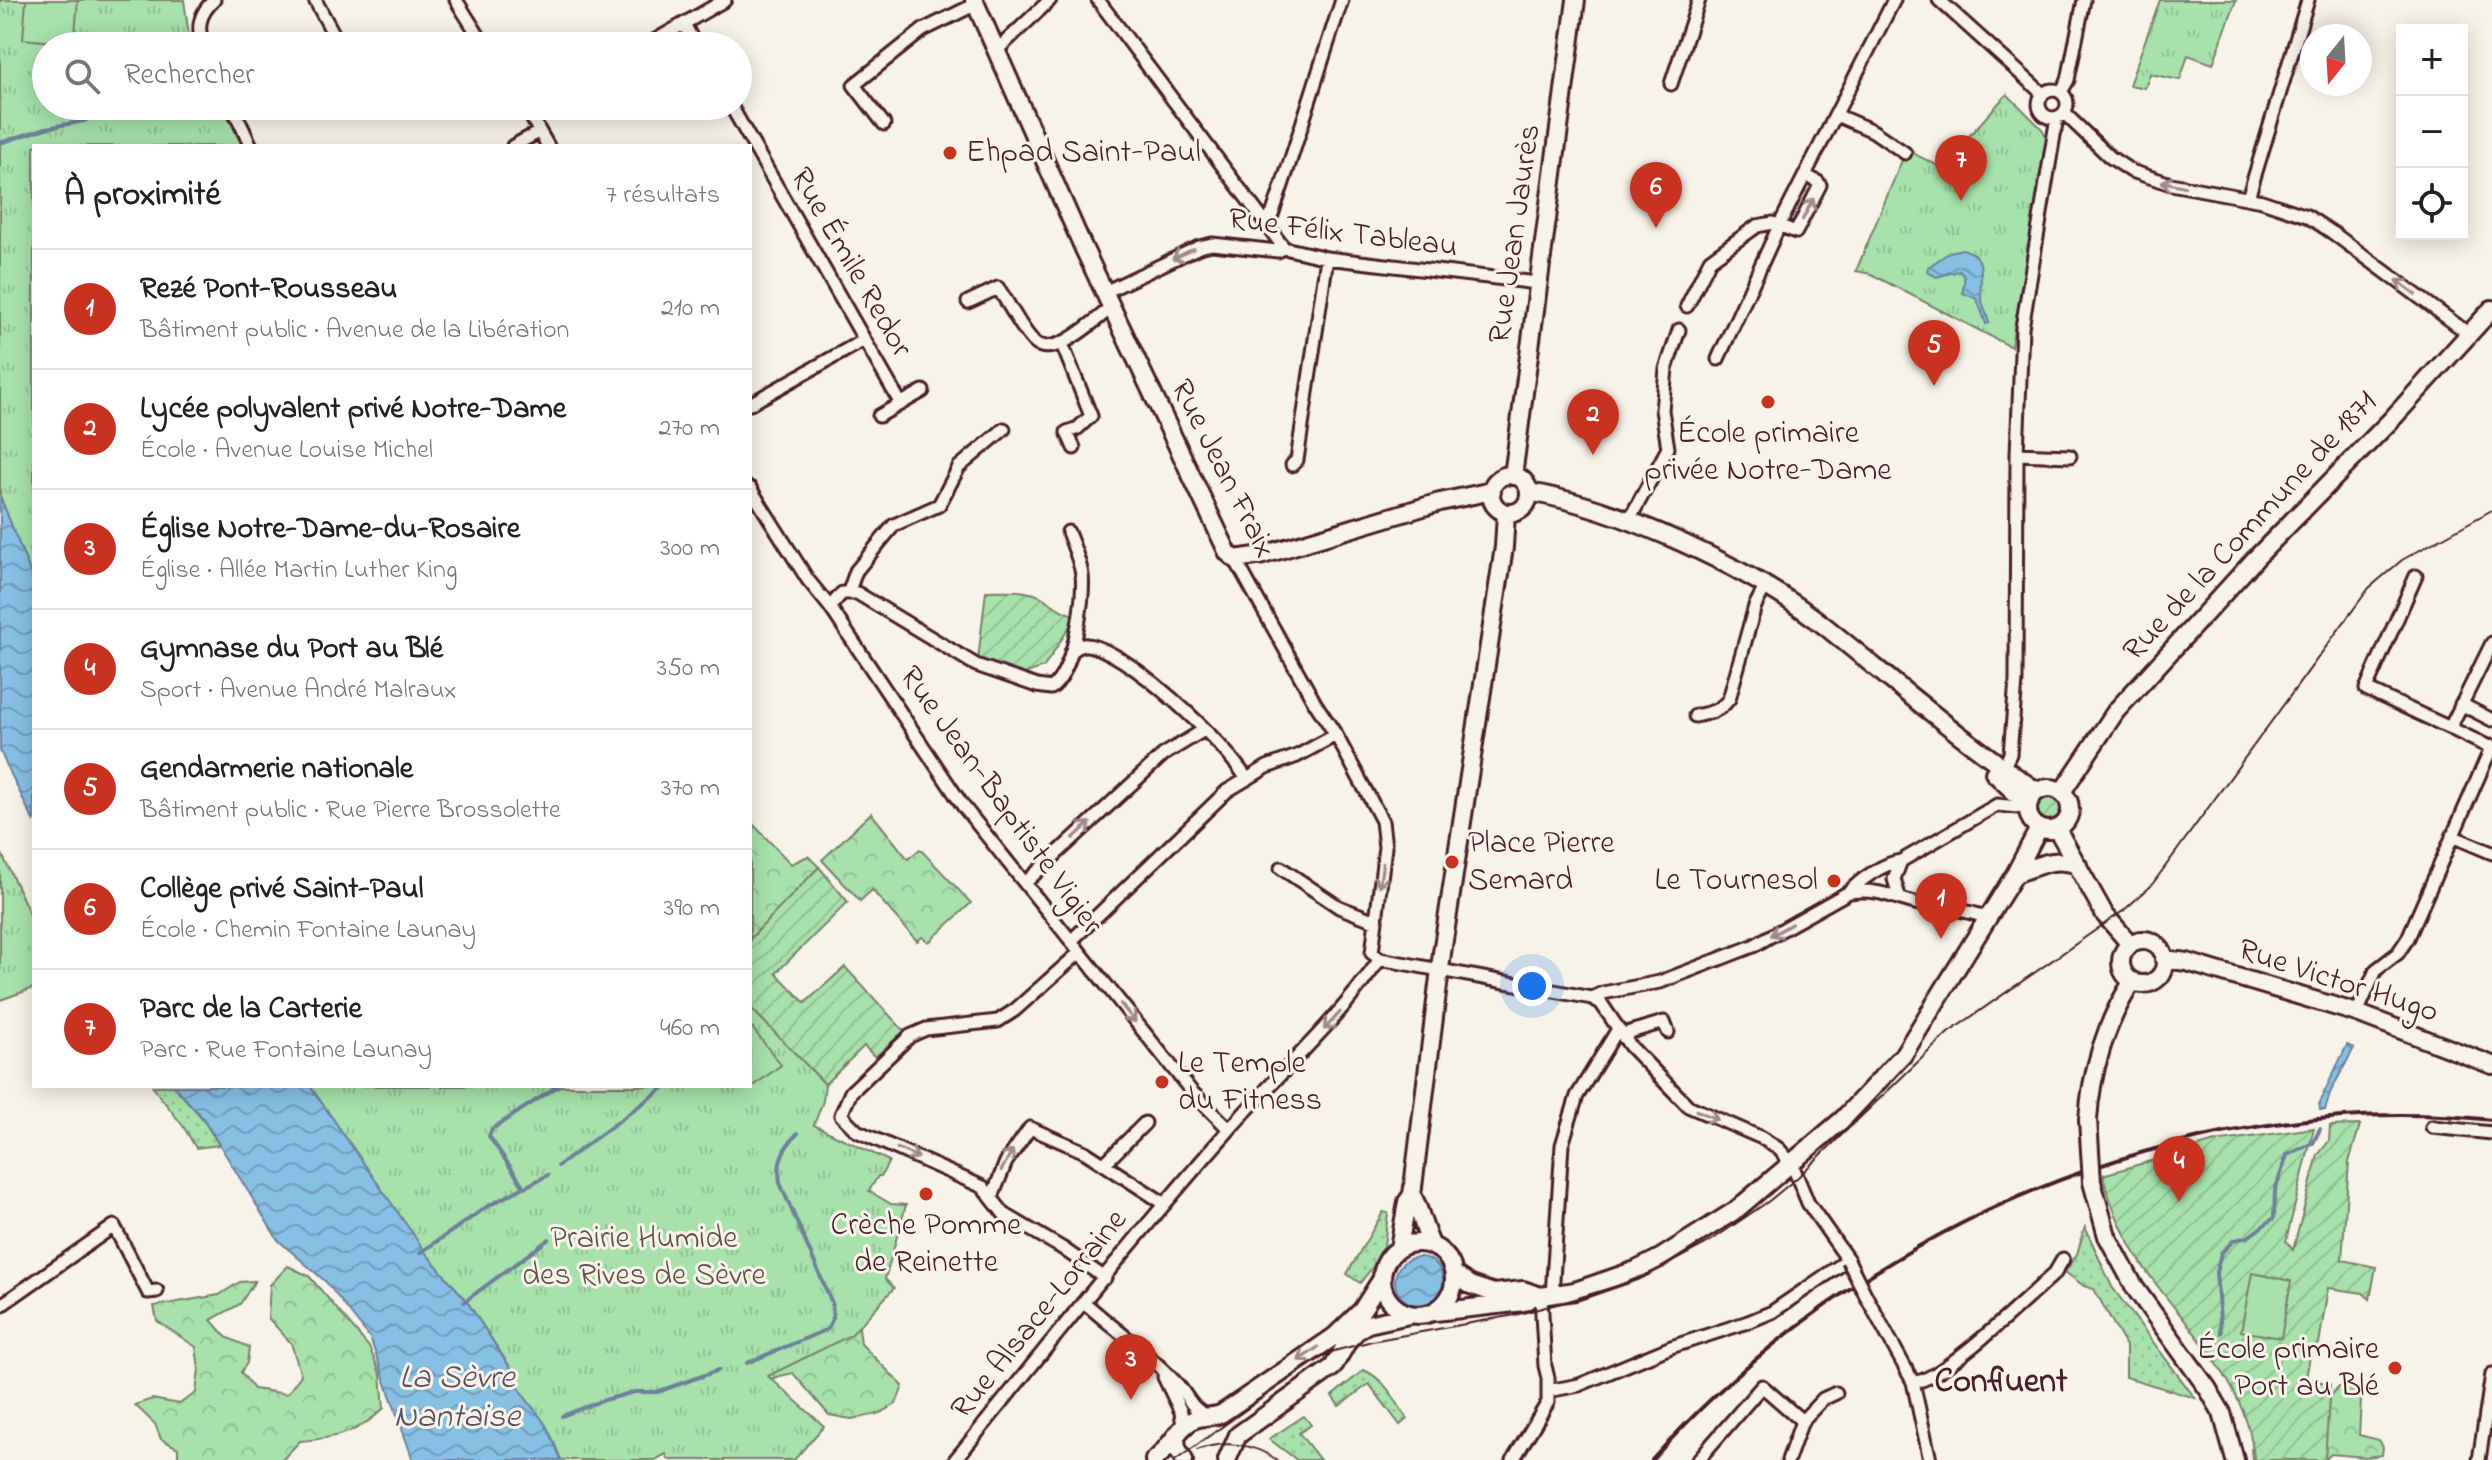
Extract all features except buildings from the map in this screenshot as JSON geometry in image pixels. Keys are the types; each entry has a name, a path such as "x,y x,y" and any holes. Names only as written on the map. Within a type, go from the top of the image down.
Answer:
{"street":[{"path":"200,32 202,14 214,0"},
{"path":"315,0 332,32"},
{"path":"456,0 476,32"},
{"path":"670,32 725,0"},
{"path":"997,50 1050,0"},
{"path":"1098,0 1284,248"},
{"path":"1265,221 1272,215 1342,0"},
{"name":"Rue Jean Jaurès","path":"1513,476 1576,0"},
{"path":"1671,84 1699,0"},
{"path":"1718,359 1779,226 1894,0"},
{"path":"1939,0 2043,94"},
{"path":"2061,92 2068,80 2084,0"},
{"path":"2248,198 2308,0"},
{"path":"884,124 854,85 923,30 975,2"},
{"name":"Rue Jean Fraix","path":"975,2 1108,300 1228,553 1235,559 1377,811 1384,830 1385,847 1372,953 1380,959"},
{"path":"684,24 688,32"},
{"path":"1997,805 2010,754 2016,681 2017,454 2022,328 2061,115 2067,104 2061,92 2055,90 2043,94"},
{"path":"2043,94 2039,105 2042,114 2047,117 2061,115 2131,171 2171,184 2287,208 2321,225 2469,334"},
{"path":"1836,115 1873,131 1905,153"},
{"path":"239,120 250,144"},
{"path":"532,120 547,144"},
{"name":"Rue Émile Redor","path":"739,120 901,404"},
{"path":"517,144 539,132"},
{"path":"1687,306 1710,260 1757,226 1766,222 1796,232 1820,185 1805,175"},
{"name":"Rue Félix Tableau","path":"1062,344 1108,300 1205,245 1278,251 1284,248 1327,258 1537,283"},
{"path":"1292,465 1297,460 1327,258"},
{"path":"968,302 998,288 1034,342 1043,347 1062,344 1091,416 1078,428 1067,432 1074,448"},
{"name":"Rue de la Commune de 1871","path":"2062,792 2116,711 2492,309"},
{"path":"1628,522 1668,448 1662,410 1667,367 1679,330"},
{"path":"752,403 864,340"},
{"name":"Rue Émile Redor","path":"879,416 923,391"},
{"path":"849,591 856,571 894,525 939,505 959,467 1004,429"},
{"path":"2017,454 2070,456"},
{"path":"1513,476 1524,481 1529,492 1528,502 1523,508 1506,513 1495,505 1492,491 1498,480 1513,476"},
{"name":"Rue Jean-Baptiste Vigier","path":"752,491 808,580 830,607 963,806 1192,1092 1229,1129"},
{"path":"1235,559 1263,555 1440,502 1492,491"},
{"path":"1529,492 1577,503 1701,553 1765,587 1820,622 2004,775 2031,801 2030,819 2039,828 2057,829 2065,823 2070,813 2070,803 2062,792 2050,788 2031,801 1997,805 1753,946 1660,982 1592,998"},
{"path":"1399,1248 1407,1202 1412,1195 1441,971 1504,547 1506,513"},
{"path":"830,607 842,593 849,591 871,601 899,621 976,665 1051,688 1058,683 1071,652 1083,594 1080,567 1068,532"},
{"path":"2357,1013 2376,970 2398,953 2408,938 2492,747 2366,689 2416,576"},
{"path":"1695,716 1714,712 1729,699 1755,606 1765,587"},
{"path":"2450,728 2492,643"},
{"path":"1071,652 1080,645 1090,645 1136,670 1180,704 1246,778"},
{"path":"2461,704 2492,720"},
{"path":"1025,883 1163,755 1204,730"},
{"path":"1071,941 1227,791 1246,778 1336,735"},
{"path":"1227,1460 1238,1435 1333,1367 1349,1339 1368,1324 1409,1315 1524,1302 1614,1279 1660,1258 1736,1210 1843,1119 1903,1055 2015,874 2039,828"},
{"path":"2057,829 2105,915 2130,944"},
{"path":"2452,836 2492,853"},
{"path":"2015,874 2052,861 2063,860 2078,865"},
{"path":"1899,896 1894,879 1901,861"},
{"path":"1281,868 1339,907 1375,921"},
{"path":"1849,892 1870,891 1899,896 1915,903 1973,912 1988,919"},
{"path":"2142,940 2160,949 2164,959 2162,971 2155,980 2146,983 2133,981 2125,974 2121,963 2123,953 2130,944 2142,940"},
{"path":"1079,953 1015,1010 998,1021 926,1029 910,1036 857,1085 841,1115 857,1131 977,1184 1004,1214 1105,1278"},
{"path":"1380,959 1592,998 1601,1003 1621,1033 1688,1106 1768,1141 1792,1164 1808,1203 1848,1260 1913,1382 1930,1460"},
{"name":"Rue Alsace-Lorraine","path":"955,1460 1165,1204 1229,1129 1342,1011 1380,959"},
{"name":"Rue Victor Hugo","path":"2164,959 2187,962 2357,1013 2492,1065"},
{"path":"2133,981 2123,996 2098,1058 2088,1120 2092,1182 2107,1236 2135,1288 2222,1413 2235,1460"},
{"path":"1513,1460 1548,1402 1543,1296 1562,1145 1577,1096 1621,1033 1664,1022 1668,1032"},
{"path":"1104,1164 1145,1123"},
{"path":"2432,1127 2492,1133"},
{"path":"993,1199 1006,1162 1030,1128 1071,1145 1165,1204"},
{"path":"1412,1195 1432,1246"},
{"path":"0,1306 114,1226 148,1292 157,1291"},
{"path":"1154,1460 1194,1419 1221,1414 1335,1336 1362,1310 1381,1280 1388,1258 1399,1248 1415,1243 1432,1246 1444,1254 1454,1274 1482,1290 1494,1293 1523,1290 1543,1296"},
{"path":"1913,1382 1923,1382 1957,1359 2055,1273 2063,1259"},
{"path":"1548,1391 1579,1385 1671,1347 1772,1312 1848,1260"},
{"path":"1433,1313 1450,1297 1454,1274"},
{"path":"1381,1280 1391,1304 1409,1315"},
{"path":"1085,1303 1146,1353 1177,1384 1195,1408 1209,1417"},
{"path":"1160,1369 1181,1412 1177,1448 1184,1460"},
{"path":"2479,1460 2492,1374"},
{"path":"1698,1460 1762,1386 1802,1421"},
{"path":"1788,1460 1802,1421 1823,1399 1836,1393"}],"green space":[{"path":"0,0 184,0 188,32 32,32 32,120 230,120 241,144 32,144 32,577 0,496"},
{"path":"26,0 78,0 75,32 32,32 32,40 23,39"},
{"path":"2160,0 2236,0 2213,64 2188,55 2180,80 2150,74 2145,88 2129,85"},
{"path":"2007,94 2043,130 2047,139 2011,347 1871,274 1856,271 1907,148 1941,167"},
{"path":"986,591 1031,593 1077,615 1044,667 1024,674 978,660"},
{"path":"2049,797 2058,801 2062,810 2058,819 2049,823 2040,819 2036,810 2040,801"},
{"path":"871,813 908,859 920,849 971,903 929,942 922,937 917,941 872,890 860,901 822,860"},
{"path":"752,823 791,864 808,856 819,867 752,937"},
{"path":"0,850 32,919 32,989 0,1000"},
{"path":"819,867 848,902 776,973 805,1003 845,967 904,1031 875,1057 864,1046 825,1084 752,1009 752,937"},
{"name":"Prairie Humide des Rives de Sèvre","path":"752,1009 825,1084 823,1101 814,1125 889,1161 869,1191 891,1204 906,1205 885,1279 894,1288 851,1335 768,1376 824,1426 794,1460 669,1460 666,1454 655,1460 561,1460 545,1424 523,1394 514,1373 466,1300 428,1256 311,1088 752,1088"},
{"path":"752,1028 781,1065 752,1087"},
{"path":"154,1088 176,1088 202,1118 219,1145 196,1148"},
{"path":"2360,1125 2349,1162 2342,1260 2376,1267 2370,1299 2363,1293 2328,1288 2319,1344 2311,1351 2306,1378 2330,1384 2325,1460 2254,1460 2250,1434 2231,1386 2137,1256 2117,1216 2103,1175 2215,1142 2314,1128 2286,1241 2293,1250 2318,1155 2329,1141 2330,1126"},
{"path":"1383,1212 1388,1213 1383,1254 1360,1283 1347,1274"},
{"path":"2085,1227 2112,1287 2195,1398 2126,1377 2126,1346 2094,1289 2084,1286 2065,1272 2077,1254"},
{"path":"288,1266 309,1276 369,1347 381,1375 384,1408 365,1424 345,1433 300,1441 282,1460 178,1460 178,1448 161,1439 155,1424 135,1405 152,1399 179,1404 196,1393 199,1369 196,1347 157,1321 154,1306 219,1295 240,1282 255,1281 240,1304 211,1320 226,1337 249,1347 247,1363 241,1372 254,1389 287,1394 301,1375 291,1343 268,1318 270,1285"},
{"path":"2252,1273 2291,1281 2281,1338 2241,1331"},
{"path":"858,1319 861,1344 903,1386 896,1404 878,1414 851,1419 829,1415 793,1373 760,1384 552,1415"},
{"path":"1364,1370 1378,1379 1394,1398 1407,1419 1400,1425 1369,1384 1339,1406 1332,1396"},
{"path":"2338,1387 2358,1390 2361,1400 2359,1435 2379,1440 2383,1447 2382,1455 2331,1454 2325,1460 2252,1460 2251,1449 2271,1429 2327,1399"},
{"path":"1304,1416 1311,1425 1299,1433 1320,1460 1297,1460 1269,1439"}],"water":[{"path":"1962,249 1971,252 1980,262 1981,297 1989,323 1986,324 1977,299 1963,293 1964,278 1961,273 1958,271 1937,277 1927,272 1928,267 1950,252"},
{"path":"0,496 32,577 32,818 0,751"},
{"path":"2347,1045 2354,1048 2331,1091 2325,1110 2320,1110 2319,1103"},
{"name":"La Sèvre Nantaise","path":"176,1088 311,1088 428,1256 466,1300 514,1374 523,1394 545,1424 561,1460 413,1460 370,1338 326,1282 278,1240 203,1118"},
{"path":"1419,1257 1436,1264 1443,1281 1436,1298 1419,1305 1402,1298 1395,1281 1402,1264"}],"waterway":[{"path":"0,143 46,128 86,120"},
{"path":"495,1127 555,1088"},
{"path":"558,1166 663,1088"},
{"path":"420,1253 488,1206 524,1187 489,1136 492,1129"},
{"path":"2221,1333 2216,1272 2221,1253 2234,1240 2248,1237 2274,1218 2275,1191 2287,1155 2313,1143 2320,1129"},
{"path":"747,1363 828,1329 833,1317 832,1303 780,1183 782,1156 798,1133"},
{"path":"525,1187 548,1175"},
{"path":"464,1302 549,1239"},
{"path":"562,1416 634,1392 657,1392 719,1370"}],"tram line":[{"path":"1176,1460 1305,1367 1334,1351 1515,1315 1617,1286 1653,1272 1709,1242 1769,1201 1948,1033 2123,911 2151,886 2369,588 2402,560 2492,510"},
{"path":"1197,1450 1218,1445 1238,1445 1258,1450 1277,1460"}],"railway":[{"path":"1652,1460 1734,1378 1826,1305 1926,1242 2032,1191 2144,1152 2259,1126 2375,1115 2492,1120"}],"place":[{"name":"Ehpad Saint-Paul","path":"950,153"},
{"name":"Parc de la Carterie","path":"1961,201"},
{"name":"Collège privé Saint-Paul","path":"1656,228"},
{"name":"Gendarmerie nationale","path":"1934,386"},
{"name":"École primaire privée Notre-Dame","path":"1768,402"},
{"name":"Lycée polyvalent privé Notre-Dame","path":"1593,455"},
{"name":"Place Pierre Semard","path":"1452,862"},
{"name":"Le Tournesol","path":"1834,881"},
{"name":"Rezé Pont-Rousseau","path":"1941,939"},
{"name":"Le Temple du Fitness","path":"1162,1082"},
{"name":"Crèche Pomme de Reinette","path":"926,1194"},
{"name":"Gymnase du Port au Blé","path":"2179,1202"},
{"name":"École primaire Port au Blé","path":"2395,1368"},
{"name":"Église Notre-Dame-du-Rosaire","path":"1131,1400"}],"district":[{"name":"Confluent","path":"2001,1383"}]}
